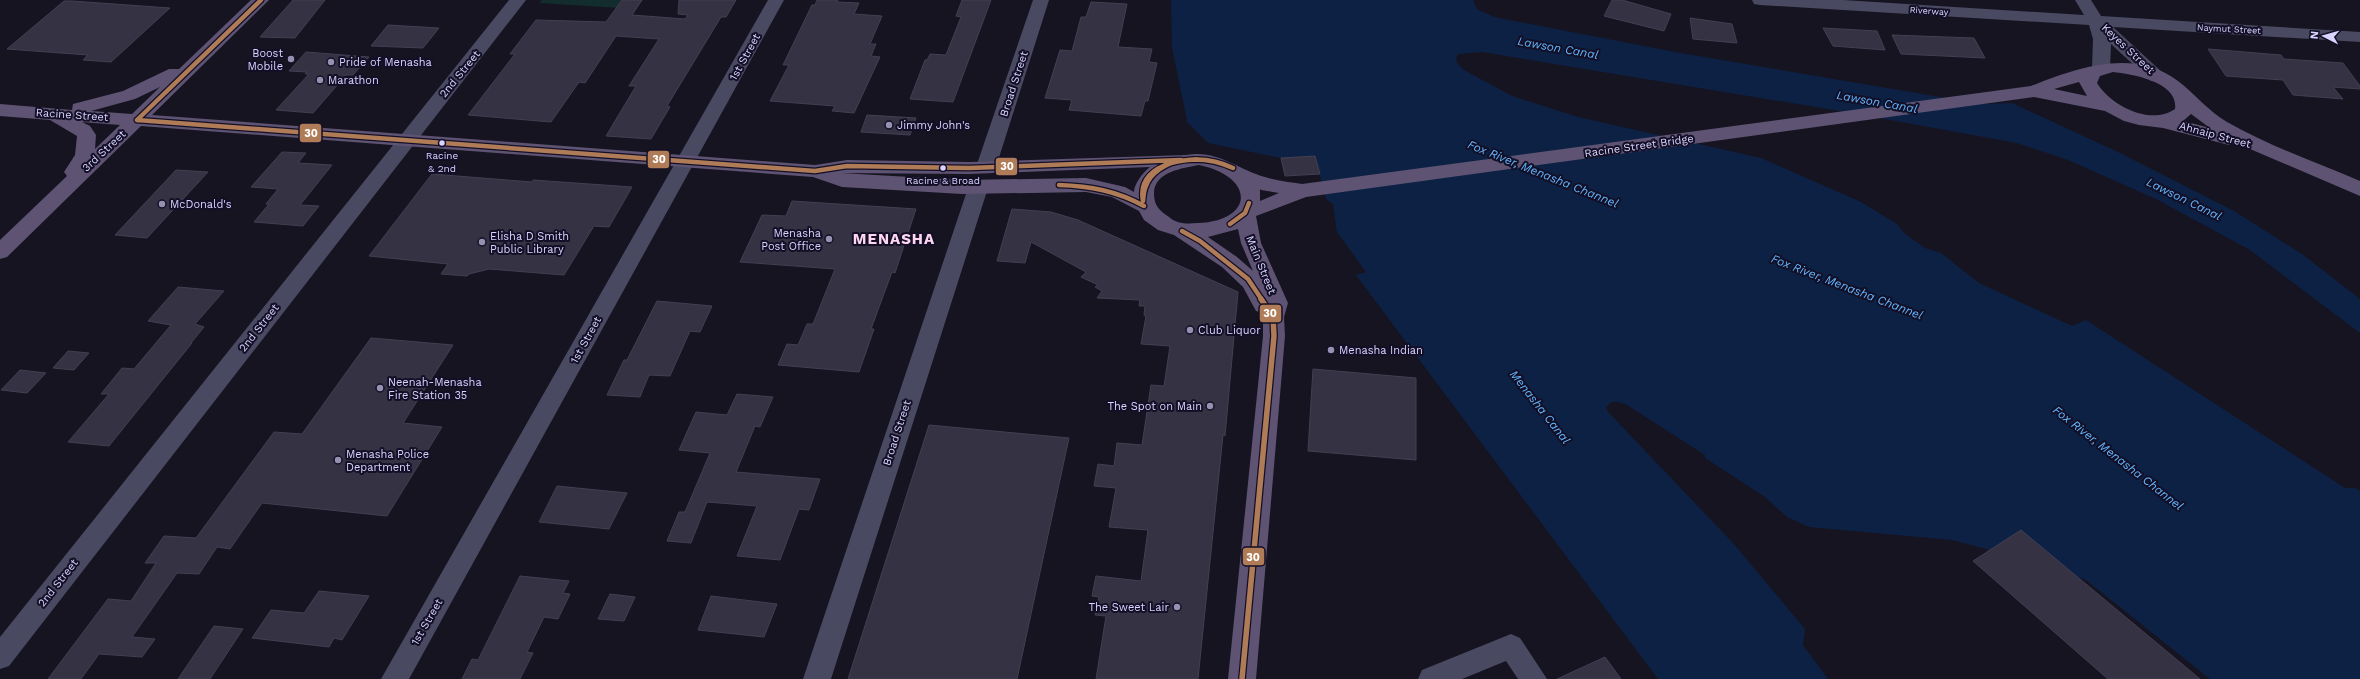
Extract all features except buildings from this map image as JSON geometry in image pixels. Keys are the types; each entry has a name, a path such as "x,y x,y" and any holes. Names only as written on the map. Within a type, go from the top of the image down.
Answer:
{"main road":[{"name":"3rd Street","path":"0,252 261,0"},
{"path":"35,113 82,108 129,95 168,77 219,42"},
{"name":"Ahnaip Street","path":"2034,91 2054,82 2098,70 2127,68 2157,77 2177,90 2208,118 2265,148 2360,189"},
{"path":"2098,70 2089,77 2088,83 2090,90 2108,106"},
{"path":"2164,122 2177,117 2183,112 2185,105 2177,90"},
{"path":"2034,91 2108,106"},
{"name":"Racine Street Bridge","path":"1302,191 2034,91"},
{"name":"Ahnaip Street","path":"2108,106 2137,118 2164,122 2265,148"},
{"name":"Racine Street","path":"0,110 408,139 815,171 842,181 982,177 1181,160"},
{"path":"35,113 66,121 83,130 87,135 85,155 52,202"},
{"path":"1199,158 1216,161 1231,167 1243,176 1261,183 1302,191 1269,205 1246,212 1234,222 1219,229 1201,232 1182,231 1159,222 1152,217 1144,206 1141,194 1144,183 1153,172 1165,165 1181,160 1199,158"},
{"path":"1243,176 1250,190 1250,203 1246,212"},
{"name":"Racine Street","path":"982,177 1094,186 1118,192 1144,206"},
{"name":"Main Street","path":"1242,679 1274,336 1273,317 1277,303 1251,243 1246,212"},
{"name":"Main Street","path":"1182,231 1200,241 1248,279 1258,292 1264,306 1273,317"}],"street":[{"name":"2nd Street","path":"0,657 518,0"},
{"name":"1st Street","path":"395,679 776,0"},
{"name":"Broad Street","path":"817,679 982,177 1042,0"},
{"name":"Riverway","path":"1760,0 2098,22"},
{"name":"Keyes Street","path":"2083,0 2098,22 2157,77"},
{"name":"Keyes Street","path":"2098,22 2103,41 2098,70"},
{"name":"Naymut Street","path":"2098,22 2360,37"},
{"path":"1432,679 1511,646 1533,679"}],"green space":[{"path":"542,0 643,0 636,9 539,3"}],"water":[{"path":"1171,0 1473,0 1477,9 1494,17 1675,52 1981,104 2012,103 2118,152 2234,211 2302,254 2360,299 2360,333 2250,250 2156,199 2068,160 2017,143 1852,113 1482,52 1458,54 1456,58 1457,63 1464,70 1512,96 1578,117 1761,158 1861,202 1897,224 1904,233 1925,248 1941,253 1979,283 2072,326 2086,320 2345,488 2355,488 2360,491 2360,679 2210,679 2086,580 2005,554 1952,540 1809,527 1787,517 1765,497 1705,458 1705,455 1627,405 1619,402 1611,402 1606,408 1609,413 1733,543 1805,629 1803,645 1828,679 1658,679 1356,275 1366,272 1337,232 1333,204 1326,199 1315,156 1281,158 1208,143 1186,121 1172,48"}],"transit line":[{"name":"30","path":"137,120 261,0"},
{"name":"30","path":"137,120 815,171 847,166 969,168 1181,160"},
{"name":"30","path":"1171,163 1194,159 1210,160 1233,168"},
{"name":"30","path":"1171,163 1202,159 1226,164 1233,168"},
{"name":"30","path":"1143,201 1141,194 1142,187 1148,176 1158,168 1171,163"},
{"name":"30","path":"1143,201 1143,194 1150,177 1159,169 1171,163"},
{"name":"30","path":"1059,185 1092,187 1113,192 1144,206"},
{"name":"30","path":"1230,224 1245,213 1249,203"},
{"name":"30","path":"1182,231 1200,241 1248,279 1273,317 1274,336 1242,679"}],"place":[{"name":"Boost Mobile","path":"291,59"},
{"name":"Pride of Menasha","path":"331,62"},
{"name":"Marathon","path":"320,80"},
{"name":"Jimmy John's","path":"889,125"},
{"name":"Racine & 2nd","path":"442,143"},
{"name":"Racine & Broad","path":"943,168"},
{"name":"McDonald's","path":"162,204"},
{"name":"Menasha Post Office","path":"829,239"},
{"name":"Elisha D Smith Public Library","path":"482,242"},
{"name":"Club Liquor","path":"1190,330"},
{"name":"Menasha Indian","path":"1331,350"},
{"name":"Neenah-Menasha Fire Station 35","path":"380,388"},
{"name":"The Spot on Main","path":"1210,406"},
{"name":"Menasha Police Department","path":"338,460"},
{"name":"The Sweet Lair","path":"1177,607"}],"district":[{"name":"MENASHA","path":"894,239"}],"water label":[{"name":"Lawson Canal","path":"1558,48"},
{"name":"Lawson Canal","path":"1877,102"},
{"name":"Fox River, Menasha Channel","path":"1543,174"},
{"name":"Lawson Canal","path":"2184,199"},
{"name":"Fox River, Menasha Channel","path":"1847,287"},
{"name":"Menasha Canal","path":"1540,407"},
{"name":"Fox River, Menasha Channel","path":"2118,458"}]}
